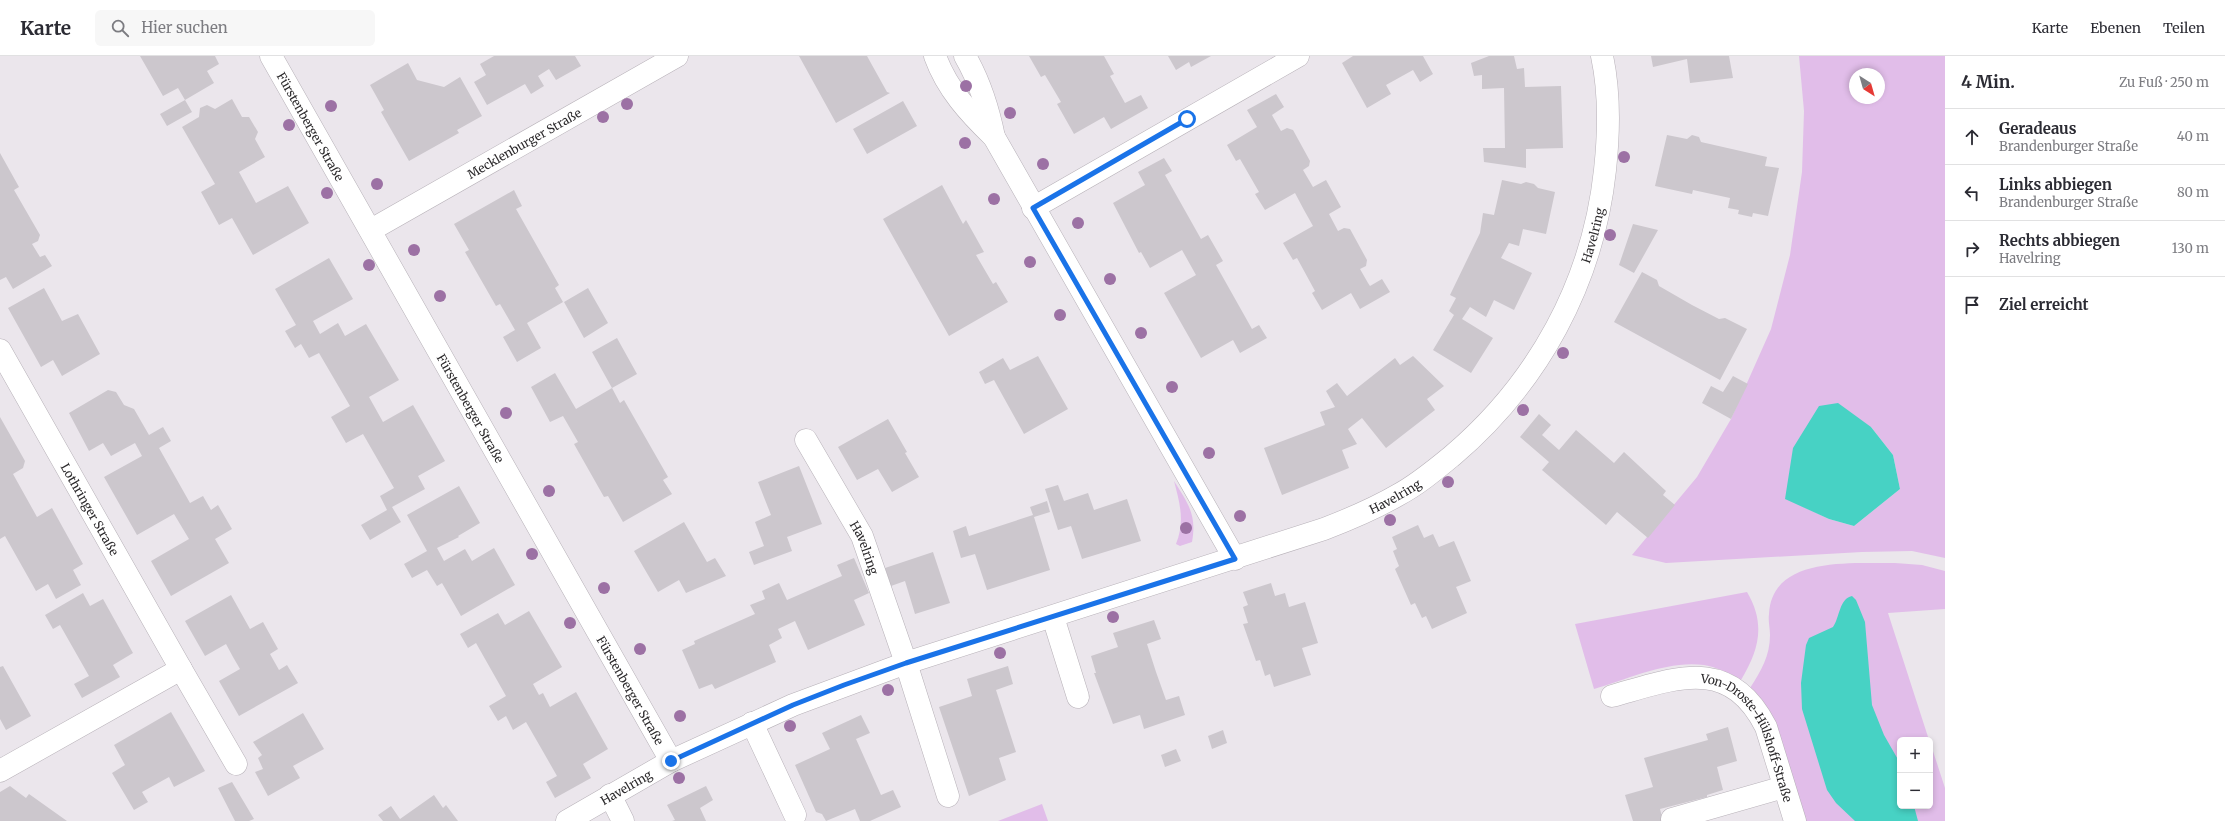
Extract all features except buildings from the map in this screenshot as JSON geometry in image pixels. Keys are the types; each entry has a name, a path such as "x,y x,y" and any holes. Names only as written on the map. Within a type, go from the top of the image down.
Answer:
{"street":[{"name":"Fürstenberger Straße","path":"271,56 671,761"},
{"name":"Mecklenburger Straße","path":"371,230 677,56"},
{"path":"934,56 954,94 967,111 994,137 1033,208 1235,559"},
{"path":"964,56 979,82 988,106 994,137"},
{"path":"1033,208 1298,56"},
{"name":"Havelring","path":"567,821 671,761 793,705 906,663 1235,559 1363,514 1400,495 1437,468 1476,436 1512,395 1540,358 1563,317 1582,274 1595,232 1602,201 1607,152 1608,101 1602,56"},
{"name":"Lothringer Straße","path":"0,350 236,764"},
{"name":"Havelring","path":"806,440 862,536 906,663"},
{"path":"1053,617 1078,697"},
{"path":"906,663 948,796"},
{"path":"0,771 181,669"},
{"name":"Von-Droste-Hülshoff-Straße","path":"1612,696 1678,678 1700,677 1715,680 1739,690 1759,713 1766,727 1795,821"},
{"path":"752,723 795,815"},
{"path":"1672,819 1784,787"},
{"path":"610,795 623,821"}],"shaded area":[{"path":"1799,56 1945,56 1945,558 1912,551 1862,552 1666,563 1632,555 1697,477 1731,419 1771,329 1790,255 1802,172 1804,111","holes":["1871,427 1893,455 1900,489 1854,526 1829,519 1785,498"]},
{"path":"1838,403 1871,427 1893,455 1900,489 1854,526 1829,519 1785,499 1793,448 1819,406"},
{"path":"1174,481 1187,503 1193,524 1192,542 1180,546 1176,544 1179,536 1181,512"},
{"path":"1858,563 1922,565 1945,571 1945,609 1888,613 1928,737 1897,737 1897,809 1933,809 1933,751 1945,788 1945,821 1805,821 1750,688 1767,657 1770,643 1769,614 1774,595 1784,581 1799,572 1817,567"},
{"path":"1747,592 1757,615 1758,637 1752,658 1741,680 1714,667 1690,664 1676,665 1648,671 1594,689 1575,624"},
{"path":"1852,596 1856,600 1865,622 1872,705 1884,735 1897,758 1897,809 1915,809 1918,821 1855,821 1836,803 1827,790 1802,709 1801,683 1806,645 1809,638 1833,627 1842,604"},
{"path":"1042,804 1048,821 998,821"}],"route":[{"path":"671,761 752,723 844,685 906,663 1235,559 1033,208 1187,119"}]}
